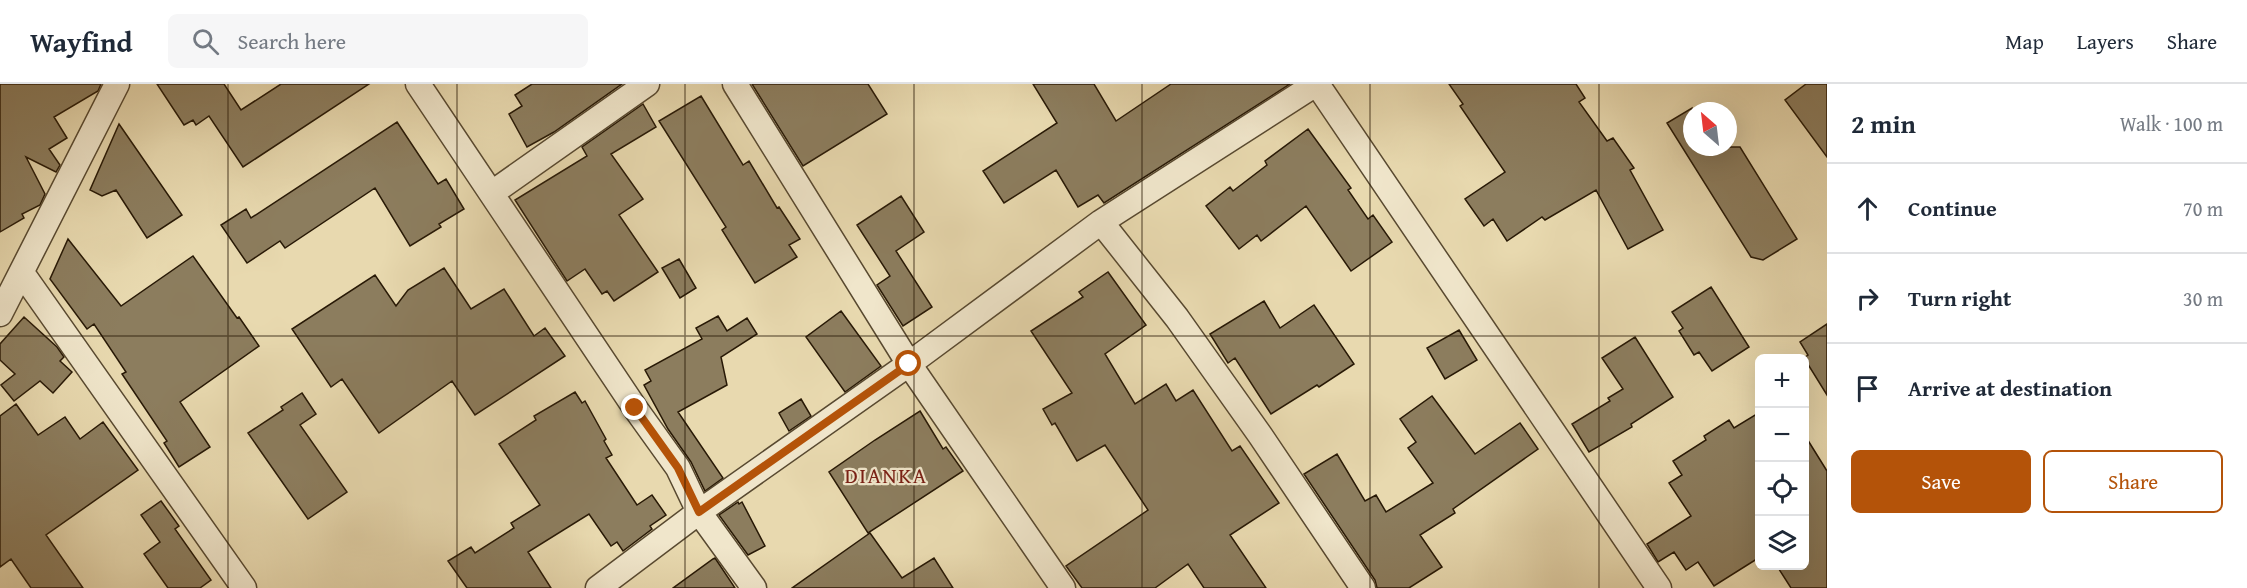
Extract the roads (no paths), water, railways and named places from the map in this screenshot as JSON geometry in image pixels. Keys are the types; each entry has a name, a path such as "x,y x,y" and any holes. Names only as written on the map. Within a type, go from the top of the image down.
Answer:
{"street":[{"path":"0,314 117,84"},
{"path":"418,84 635,408 678,468 699,512 754,588"},
{"path":"492,193 646,84"},
{"path":"735,84 909,364 1063,588"},
{"path":"598,588 699,512 909,364 1101,222 1317,84 1659,588"},
{"path":"1101,222 1177,318 1253,425 1363,588"},
{"path":"22,273 244,588"}],"district":[{"name":"DIANKA","path":"886,475"}]}
